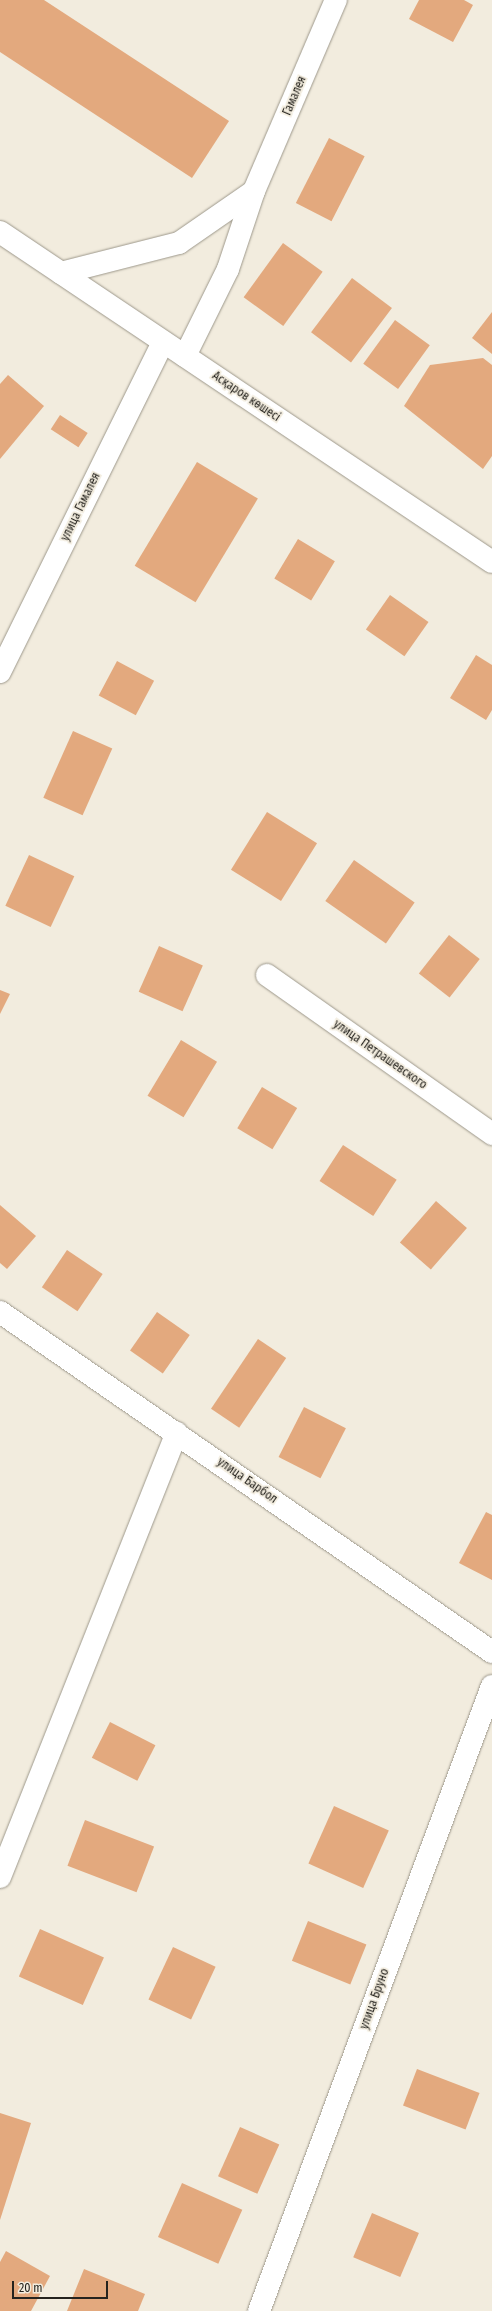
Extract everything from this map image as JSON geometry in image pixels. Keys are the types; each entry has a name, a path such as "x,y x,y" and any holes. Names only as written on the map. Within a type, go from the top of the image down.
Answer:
{"street":[{"name":"Гамалея","path":"185,356 228,269 254,191 336,0"},
{"path":"61,273 180,243 254,191"},
{"name":"Асқаров көшесі","path":"0,232 492,562"},
{"name":"улица Гамалея","path":"0,672 163,342"},
{"name":"улица Петрашевского","path":"267,975 492,1134"},
{"name":"улица Барбол","path":"0,1312 492,1652"},
{"path":"0,1876 177,1433"},
{"name":"улица Бруно","path":"259,2311 492,1686"}],"building":[{"path":"0,0 44,0 229,121 192,178 0,52"},
{"path":"419,0 464,0 473,5 453,42 409,19"},
{"path":"329,138 365,156 331,221 296,203"},
{"path":"283,243 323,272 283,326 244,297"},
{"path":"352,278 392,308 351,362 311,332"},
{"path":"492,312 492,354 472,338"},
{"path":"395,320 430,345 398,389 363,364"},
{"path":"483,358 492,365 492,456 483,469 404,406 430,365"},
{"path":"8,375 44,406 0,459 0,384"},
{"path":"60,415 88,433 78,447 51,429"},
{"path":"197,462 258,499 196,602 135,566"},
{"path":"298,539 335,561 311,601 274,578"},
{"path":"390,595 429,622 404,656 366,629"},
{"path":"476,655 492,665 492,710 486,720 450,698"},
{"path":"117,661 154,681 136,715 99,695"},
{"path":"73,731 112,748 83,815 43,798"},
{"path":"267,812 317,843 281,901 231,870"},
{"path":"29,855 74,876 51,927 5,906"},
{"path":"354,860 415,902 386,943 325,901"},
{"path":"449,935 480,959 450,998 419,974"},
{"path":"159,946 203,966 183,1011 139,992"},
{"path":"0,990 10,994 0,1014"},
{"path":"181,1040 217,1062 184,1117 148,1096"},
{"path":"262,1087 297,1108 272,1149 237,1128"},
{"path":"343,1145 397,1180 373,1216 320,1181"},
{"path":"436,1201 467,1228 431,1269 400,1243"},
{"path":"0,1205 36,1236 7,1269 0,1263"},
{"path":"67,1250 103,1274 77,1311 42,1287"},
{"path":"157,1312 190,1335 163,1373 130,1351"},
{"path":"258,1339 286,1358 239,1428 211,1409"},
{"path":"304,1407 346,1428 320,1478 279,1457"},
{"path":"486,1512 492,1515 492,1580 459,1563"},
{"path":"110,1722 155,1745 137,1781 92,1758"},
{"path":"334,1806 389,1830 363,1888 308,1864"},
{"path":"85,1820 154,1847 137,1892 67,1866"},
{"path":"308,1921 366,1945 350,1984 292,1961"},
{"path":"40,1929 104,1957 83,2005 19,1977"},
{"path":"173,1947 216,1967 191,2019 148,2000"},
{"path":"417,2069 480,2093 466,2129 403,2105"},
{"path":"0,2113 31,2123 0,2220"},
{"path":"240,2127 279,2144 257,2194 218,2176"},
{"path":"182,2183 242,2210 218,2264 158,2237"},
{"path":"372,2213 419,2233 400,2277 353,2257"},
{"path":"6,2251 50,2276 31,2311 0,2311 0,2262"},
{"path":"84,2269 145,2294 138,2311 67,2311"}]}
